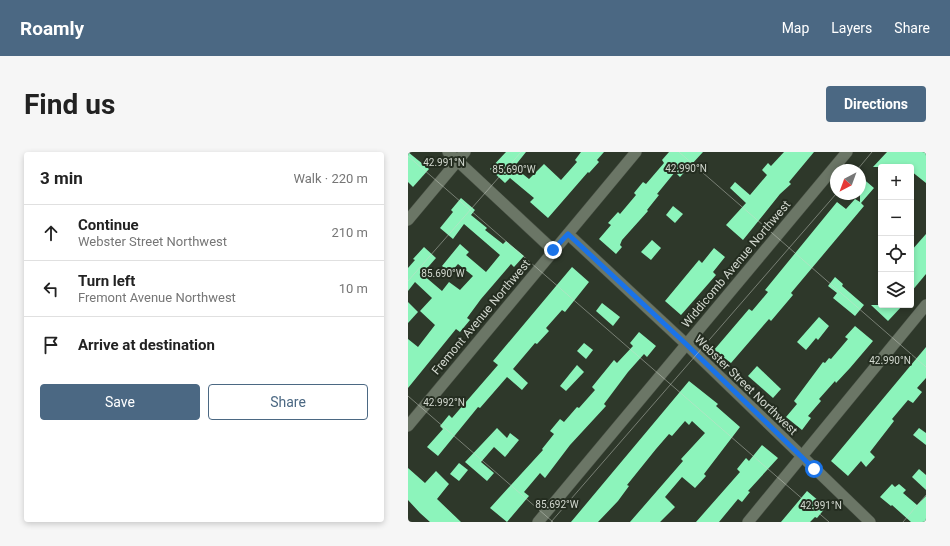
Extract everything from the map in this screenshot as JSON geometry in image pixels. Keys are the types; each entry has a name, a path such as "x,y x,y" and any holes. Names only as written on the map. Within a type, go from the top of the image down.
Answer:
{"street":[{"path":"448,152 553,250"},
{"path":"408,220 464,152"},
{"name":"Fremont Avenue Northwest","path":"408,426 636,152"},
{"name":"Widdicomb Avenue Northwest","path":"538,522 847,152"},
{"name":"Webster Street Northwest","path":"568,234 686,344 802,458 870,522"},
{"path":"748,522 926,305"}],"building":[{"path":"408,152 429,169 413,187 408,182"},
{"path":"506,152 526,152 514,167 529,179 544,164 561,180 577,162 575,160 581,152 604,152 597,160 599,162 589,173 588,172 548,218 530,202 534,198 510,178 505,183 490,169"},
{"path":"669,152 703,152 680,177 675,172 657,194 659,195 647,210 648,211 622,240 620,245 622,247 616,254 599,239 611,225 608,223 618,212 620,214 636,195 634,193 643,182 646,184 664,163 662,160"},
{"path":"784,152 814,152 789,182 791,184 780,194 743,240 726,225 746,203 730,188 735,182 750,195 767,175 762,170 768,163 771,166"},
{"path":"887,152 926,152 926,183 914,173 914,164 878,164 878,167 873,167"},
{"path":"866,181 874,188 866,197"},
{"path":"461,198 475,210 471,215 487,228 485,230 503,244 506,241 524,256 514,267 511,264 467,318 470,320 460,332 456,329 408,388 408,339 418,347 435,325 420,311 432,298 415,282 408,291 408,268 415,260 413,259 424,247 436,258 422,274 442,291 449,282 460,290 473,276 458,264 450,273 442,266 460,244 469,252 466,255 486,272 500,255 464,224 453,239 440,228 453,212 451,210"},
{"path":"854,200 860,202 860,200 864,200 861,203 864,206 791,293 793,295 771,321 769,319 731,363 714,350 749,309 752,311 768,292 765,290 837,202 846,209"},
{"path":"673,206 683,214 675,223 666,215"},
{"path":"926,234 926,274 914,288 914,272 914,248"},
{"path":"652,240 661,248 651,260 641,252"},
{"path":"714,248 725,257 713,272 716,275 681,315 665,301 699,260 702,263"},
{"path":"572,267 589,282 565,312 562,310 546,328 549,331 537,344 535,343 513,369 528,383 522,390 507,377 480,408 478,407 438,456 427,447 443,429 440,426 449,415 452,418 498,365 493,361"},
{"path":"835,277 843,284 842,286 864,305 855,316 833,298 837,293 828,286"},
{"path":"408,302 418,312 408,323"},
{"path":"602,303 620,317 613,326 596,311"},
{"path":"871,305 878,305 878,308 900,308 888,321"},
{"path":"819,317 829,326 818,340 816,338 806,350 797,342"},
{"path":"855,326 873,341 850,368 836,383 835,381 819,399 821,401 808,416 811,418 802,430 786,417 797,404 794,401 823,362 825,363 829,358 831,359 848,339 845,337"},
{"path":"639,332 656,346 647,357 644,354 628,372 604,404 606,406 570,445 545,478 540,473 524,492 529,496 507,522 490,508 543,450 542,449 554,434 550,431 560,419 564,422 577,407 579,408 595,390 592,387 614,360 617,363 633,346 630,343"},
{"path":"584,343 593,350 586,359 577,351"},
{"path":"926,347 926,378 917,388 922,392 913,403 908,400 892,419 894,421 870,452 875,457 866,467 861,461 848,476 831,461"},
{"path":"577,365 584,372 566,391 560,386"},
{"path":"757,366 781,389 773,398 748,376"},
{"path":"689,381 718,404 716,406 740,427 704,474 706,476 695,488 682,477 665,497 675,507 660,522 630,522 683,461 681,459 705,433 692,421 689,425 685,421 672,436 669,434 656,449 627,485 629,486 618,501 598,522 571,522"},
{"path":"497,428 507,438 510,433 519,440 505,457 494,447 481,462 494,473 487,481 465,462"},
{"path":"919,428 926,433 926,445 913,435"},
{"path":"762,445 778,458 748,491 750,492 742,502 738,499 719,522 696,522 740,472 737,469 746,458 749,461"},
{"path":"459,463 468,470 459,481 450,474"},
{"path":"408,468 425,483 436,471 449,484 437,499 461,522 430,522 420,513 408,500"},
{"path":"919,469 926,475 926,490 912,477"},
{"path":"892,484 895,487 899,484 906,490 903,493 917,505 926,496 926,522 911,522 892,505 891,506 880,497"},
{"path":"807,491 826,507 817,518 815,517 810,522 781,522"}],"route":[{"path":"553,250 568,234 686,344 814,469"}]}
